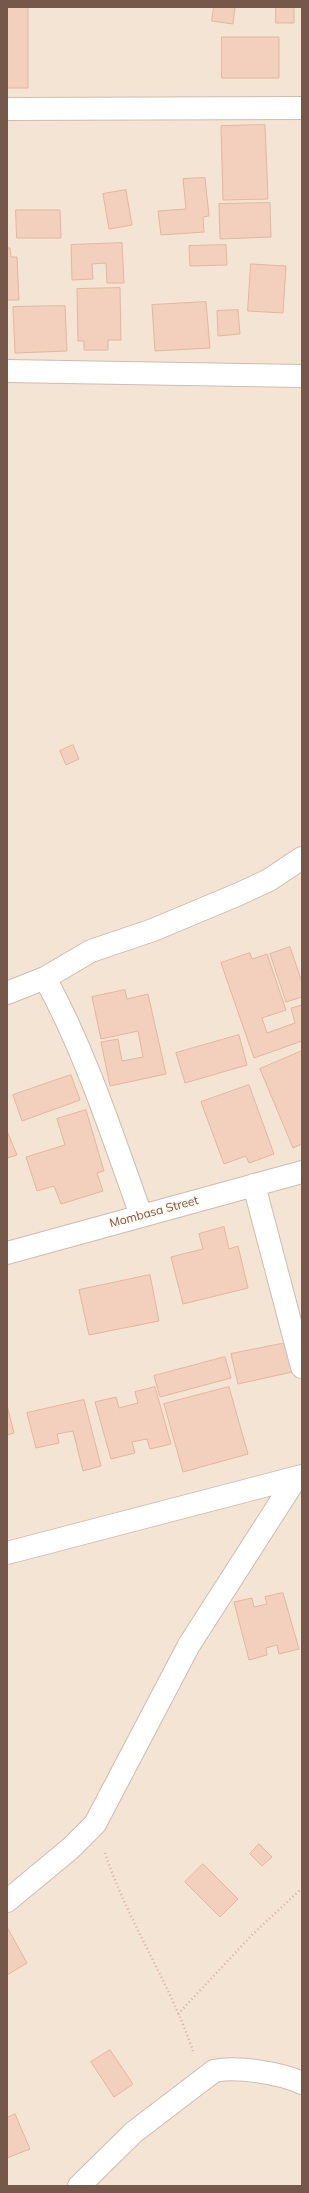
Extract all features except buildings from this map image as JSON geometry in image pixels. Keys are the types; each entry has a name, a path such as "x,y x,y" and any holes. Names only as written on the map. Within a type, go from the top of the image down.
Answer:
{"street":[{"path":"7,110 302,108"},
{"path":"7,372 302,376"},
{"path":"7,993 45,978 91,950 153,930 239,894 269,880 302,858"},
{"path":"45,978 63,1011 82,1055 141,1215"},
{"name":"Mombasa Street","path":"7,1253 302,1172"},
{"path":"254,1185 302,1367"},
{"path":"7,1553 299,1477"},
{"path":"7,1901 71,1848 95,1824 189,1645 299,1477"},
{"path":"79,2186 134,2132 214,2071 225,2068 248,2070 302,2083"}],"path":[{"path":"95,1824 113,1876 178,2014 202,2079"},
{"path":"178,2014 247,1940 302,1888"}],"shaded area":[{"path":"7,7 302,7 302,2186 7,2186"}]}
